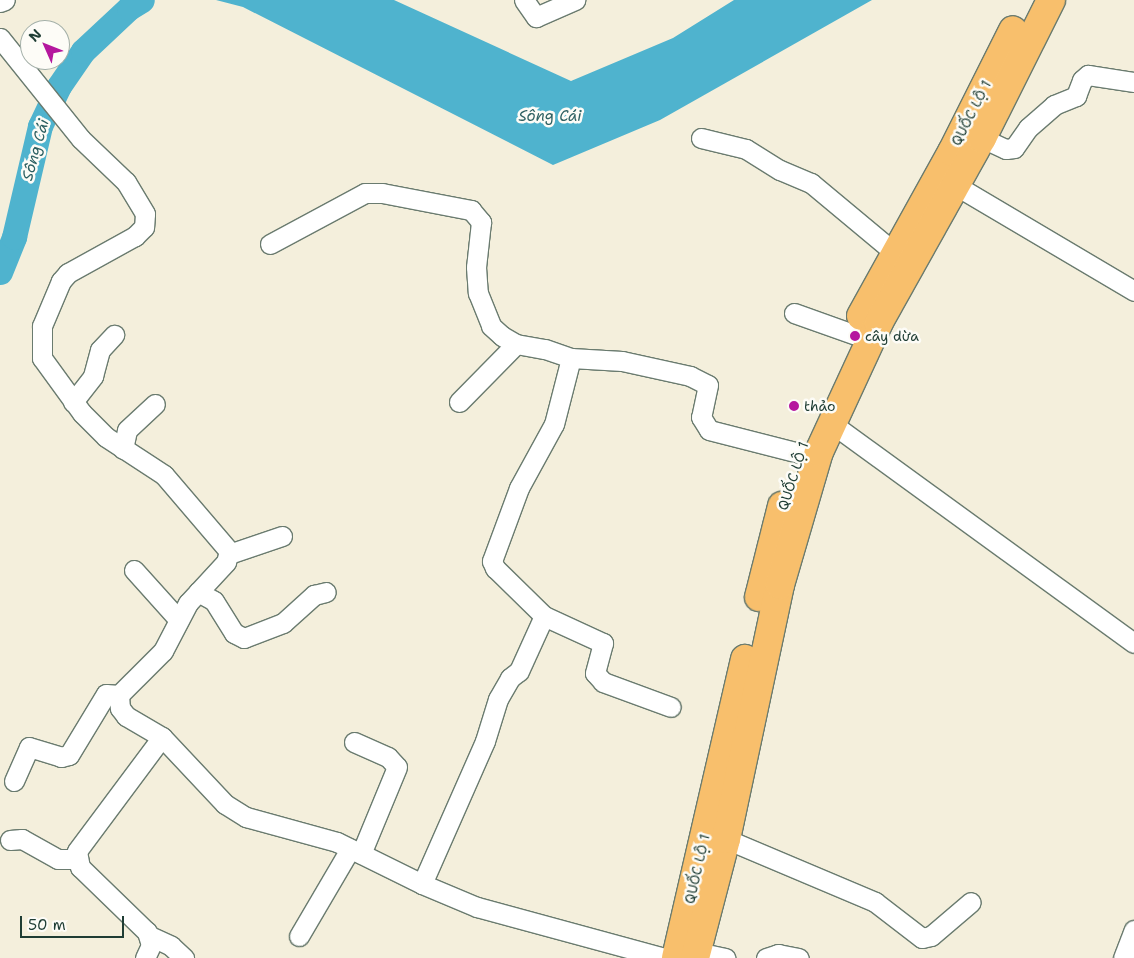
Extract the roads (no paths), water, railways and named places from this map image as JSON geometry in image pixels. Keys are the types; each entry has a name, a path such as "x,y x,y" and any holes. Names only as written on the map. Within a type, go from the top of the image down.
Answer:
{"highway":[{"path":"1020,36 1030,0"},
{"path":"1020,36 1051,0"},
{"name":"QUỐC LỘ 1","path":"690,956 726,839 780,585 802,504 831,423 879,322 982,138 1020,36"},
{"name":"QUỐC LỘ 1","path":"690,956 768,554 799,453 852,334 895,253 1020,36"}],"street":[{"path":"0,2 5,0"},
{"path":"524,0 531,14 536,17 575,0"},
{"path":"6,44 80,138 133,191 145,214 145,223 135,236 68,273 55,288 42,326 40,350 45,364 72,402 106,437 171,482 227,546 229,554 226,562 198,592 163,651 119,695 120,708 126,716 162,737 187,766 237,813 270,825 322,837 356,851 422,884 477,906 664,958"},
{"path":"982,138 1006,149 1014,148 1028,128 1054,105 1076,96 1082,80 1088,75 1134,82"},
{"path":"701,138 746,149 780,170 811,184 895,253"},
{"path":"956,186 1134,291"},
{"path":"270,244 365,193 382,192 471,210 481,222 476,267 478,292 491,326 516,344 545,349 571,358 622,361 700,380 709,389 701,417 709,430 799,453"},
{"path":"794,313 852,334"},
{"path":"72,402 93,376 100,350 114,335"},
{"path":"459,402 516,344"},
{"path":"571,358 554,424 519,488 492,561 494,568 544,616 603,643 595,673 602,682 671,707"},
{"path":"123,449 128,430 155,404"},
{"path":"831,423 1134,643"},
{"path":"229,554 282,536"},
{"path":"134,570 180,620"},
{"path":"198,592 214,601 234,633 244,638 283,623 314,595 326,592"},
{"path":"422,884 485,741 498,698 510,678 519,671 544,616"},
{"path":"14,781 29,747 61,756 69,755 106,694 119,695"},
{"path":"162,737 80,844 77,859 86,874 150,936 171,946 184,958"},
{"path":"299,936 356,851 397,767 388,757 354,742"},
{"path":"10,840 22,839 58,859 77,859"},
{"path":"726,839 874,902 922,938 931,936 971,902"},
{"path":"1123,958 1134,930"},
{"path":"145,958 150,945 150,936"},
{"path":"766,958 778,954 799,958"},
{"path":"690,956 725,958"}],"water":[{"name":"Sông Cái","path":"216,0 394,0 571,81 673,38 734,0 872,0 660,120 553,165 243,7"}],"waterway":[{"name":"Sông Cái","path":"0,272 14,237 40,126 59,86 83,51 129,8 142,0"}],"place":[{"name":"cây dừa","path":"855,336"},
{"name":"thảo","path":"794,406"}]}
